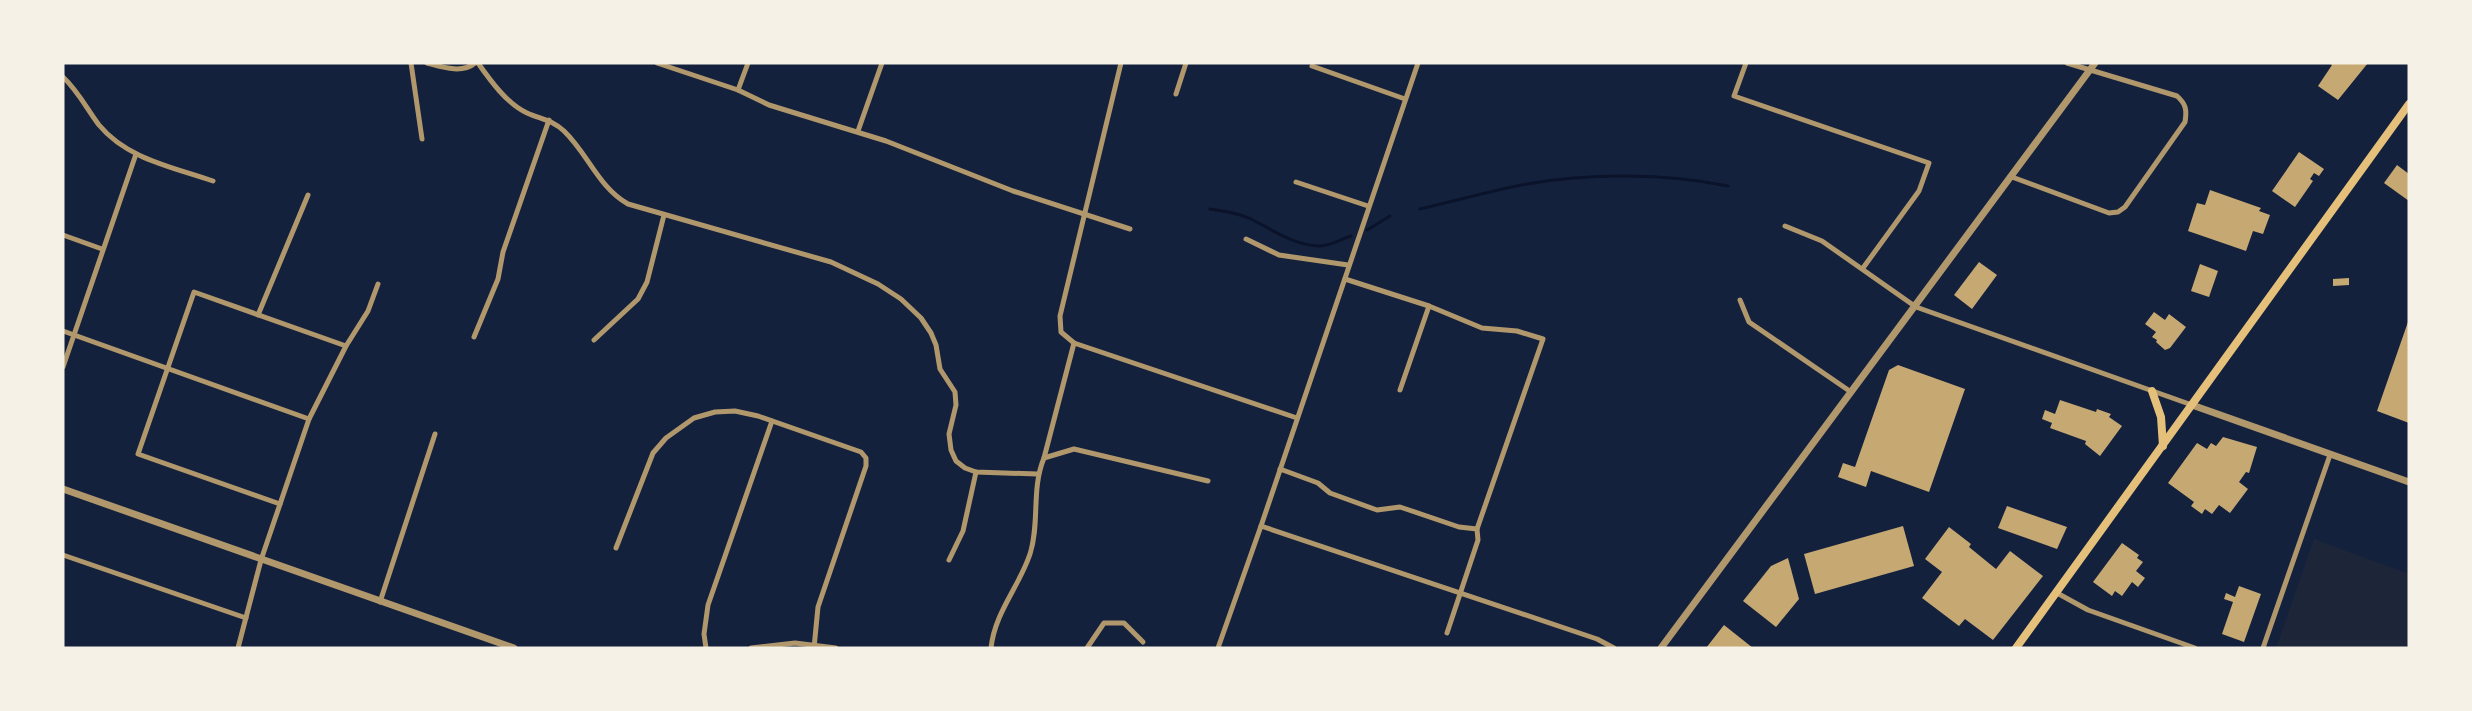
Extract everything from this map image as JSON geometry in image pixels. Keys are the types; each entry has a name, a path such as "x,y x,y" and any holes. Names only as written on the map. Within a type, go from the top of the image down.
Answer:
{"main road":[{"path":"2016,648 2409,104"},
{"path":"2152,391 2161,417 2163,446"}],"street":[{"path":"411,63 422,139"},
{"path":"427,63 460,69 469,68 477,63 491,81 517,106 525,112 549,120 564,130 615,196 628,204 831,262 878,284 901,299 921,318 931,333 936,345 940,369 955,392 956,405 948,434 956,461 976,472 1037,474"},
{"path":"657,63 738,90 769,105 858,131 1013,191 1130,229"},
{"path":"738,90 748,63"},
{"path":"858,131 882,63"},
{"path":"1121,63 1060,316 1061,332 1074,343 1297,418"},
{"path":"1176,94 1186,63"},
{"path":"1218,648 1418,63"},
{"path":"1746,63 1734,96 1929,163 1919,191 1863,268"},
{"path":"2012,177 2109,213 2118,212 2125,207 2185,122 2187,112 2184,103 2176,96 2067,63"},
{"path":"1661,648 2095,63"},
{"path":"1312,66 1405,99"},
{"path":"63,78 70,84 100,126 128,151 213,181"},
{"path":"474,337 498,279 503,252 549,120"},
{"path":"63,367 136,154"},
{"path":"1296,182 1368,206"},
{"path":"258,315 308,195"},
{"path":"594,340 638,298 647,282 664,214"},
{"path":"1785,226 1822,241 1916,307 2409,482"},
{"path":"63,235 102,249"},
{"path":"1246,239 1279,255 1348,265"},
{"path":"1345,279 1429,306 1482,327 1517,331 1543,339 1477,529 1478,540 1447,633"},
{"path":"238,648 261,560 309,419 346,346 368,311 378,284"},
{"path":"280,504 138,454 194,292 346,346"},
{"path":"1740,300 1749,322 1851,392"},
{"path":"1400,390 1429,306"},
{"path":"63,331 309,419"},
{"path":"992,648 1002,609 1030,554 1034,537 1037,474 1044,458 1074,343"},
{"path":"616,548 653,453 681,426 694,418 715,412 735,411 772,421 861,452 866,458 864,474 818,607 814,646"},
{"path":"706,648 704,634 708,605 772,421"},
{"path":"380,602 435,434"},
{"path":"1044,458 1074,449 1208,481"},
{"path":"2263,648 2330,455"},
{"path":"1280,469 1318,483 1330,493 1377,510 1400,507 1459,527 1477,529"},
{"path":"949,560 963,531 976,472"},
{"path":"63,489 514,648"},
{"path":"1261,526 1597,639 1614,648"},
{"path":"63,555 246,618"},
{"path":"2057,593 2088,610 2195,648"},
{"path":"1087,648 1104,623 1124,623 1143,642"},
{"path":"751,648 795,643 836,648"}],"shaded area":[{"path":"2314,539 2409,574 2409,648 2276,648"}],"building":[{"path":"2329,63 2368,63 2338,100 2318,86 2332,65"},
{"path":"2299,152 2324,169 2319,176 2314,173 2310,179 2313,181 2295,207 2272,191"},
{"path":"2397,165 2409,174 2409,201 2384,183"},
{"path":"2210,190 2261,208 2259,211 2270,215 2263,234 2253,231 2246,251 2188,231 2197,203 2205,205"},
{"path":"1979,262 1997,275 1972,309 1954,295"},
{"path":"2200,264 2218,271 2209,297 2191,291"},
{"path":"2349,278 2349,285 2333,286 2333,279"},
{"path":"2154,312 2165,320 2169,314 2186,327 2170,348 2165,350 2152,337 2156,332 2145,324"},
{"path":"2409,319 2409,423 2377,411"},
{"path":"1898,365 1965,389 1929,492 1871,471 1866,487 1838,477 1843,463 1855,467 1889,370"},
{"path":"2060,400 2096,412 2097,409 2111,414 2109,417 2122,426 2100,456 2085,444 2086,441 2050,428 2052,423 2042,419 2045,410 2055,414"},
{"path":"2223,437 2257,447 2249,473 2246,472 2239,482 2248,489 2230,513 2219,505 2212,514 2205,509 2202,514 2191,506 2194,502 2168,483 2197,443 2207,449 2211,443 2216,446"},
{"path":"2007,506 2067,527 2057,549 1998,528"},
{"path":"1903,526 1914,566 1815,594 1804,554"},
{"path":"1949,527 1971,544 1969,547 1996,569 2010,551 2043,576 1993,640 1965,619 1959,626 1922,598 1942,572 1925,559"},
{"path":"2122,543 2139,555 2137,558 2143,562 2136,571 2145,578 2138,587 2132,582 2122,596 2115,591 2112,596 2093,582"},
{"path":"1788,558 1799,599 1776,627 1743,601 1771,566"},
{"path":"2239,586 2261,594 2244,642 2222,634 2233,602 2224,599 2226,593 2235,597"},
{"path":"1724,625 1753,648 1706,648"}],"waterway":[{"path":"1420,209 1514,186 1602,176 1679,179 1728,186"},
{"path":"1210,209 1246,217 1284,237 1311,245 1328,245 1351,236"},
{"path":"1367,230 1390,216"}]}
